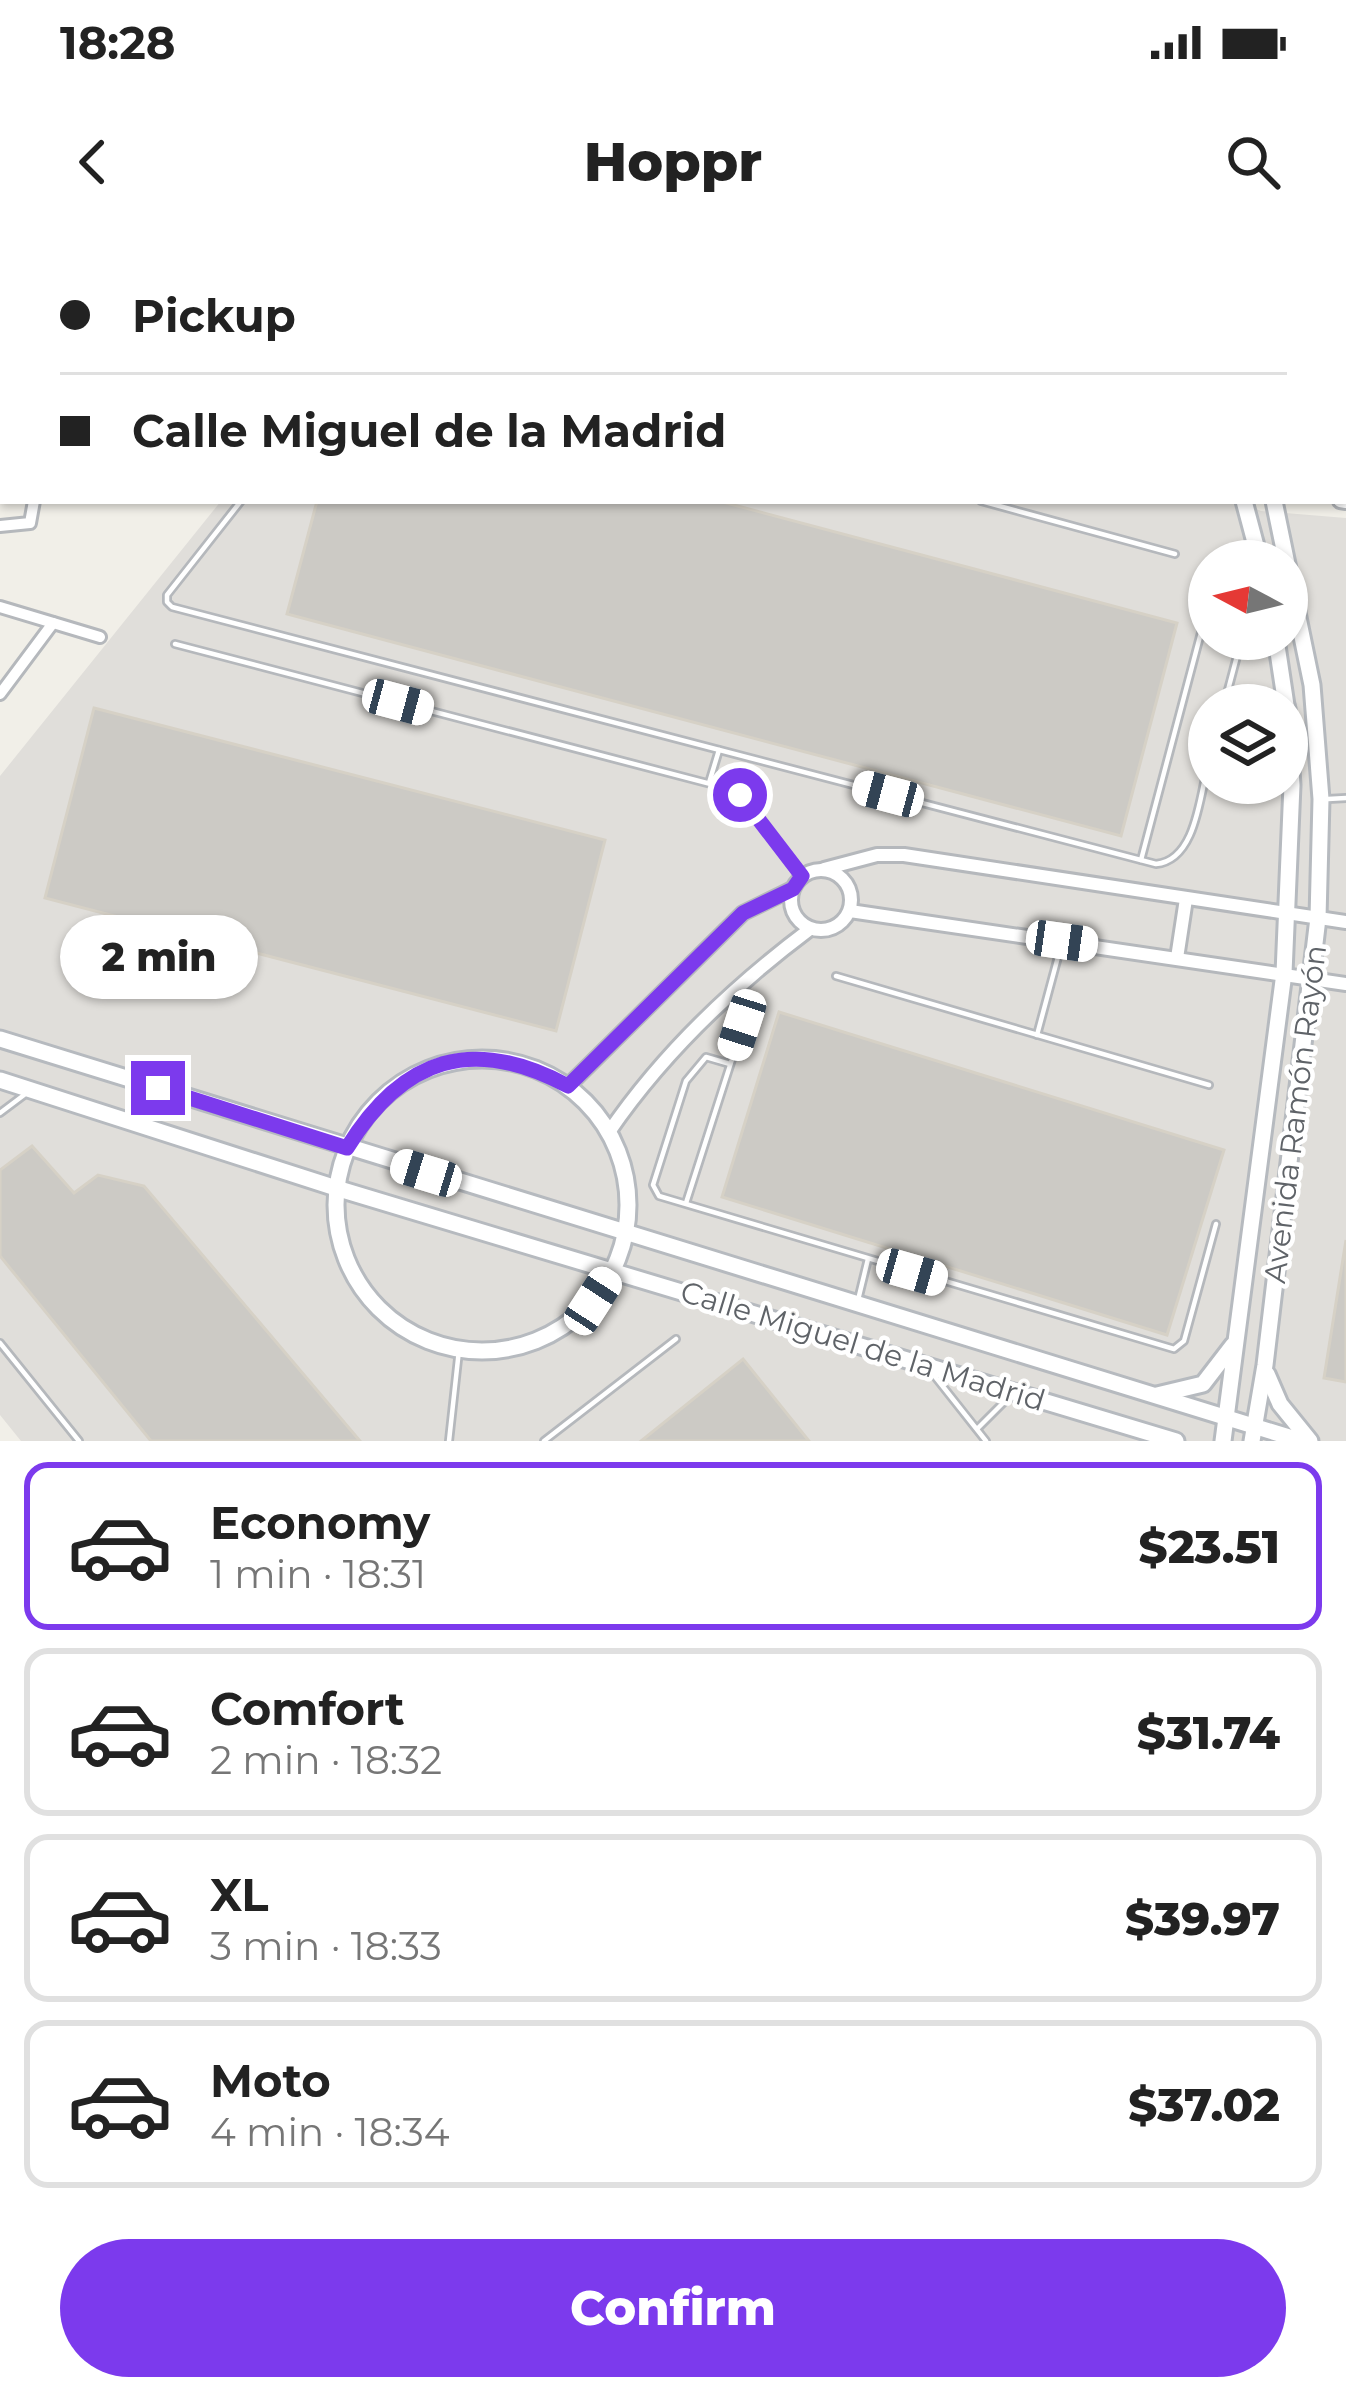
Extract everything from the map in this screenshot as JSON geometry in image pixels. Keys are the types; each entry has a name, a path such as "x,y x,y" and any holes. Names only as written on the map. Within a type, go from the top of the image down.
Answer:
{"main road":[{"path":"1245,504 1254,540"},
{"name":"Avenida Ramón Rayón","path":"1253,1434 1312,978 1321,799 1312,685 1275,504"},
{"name":"Avenida Ramón Rayón","path":"1222,1441 1284,973 1291,804"},
{"name":"Calle Miguel de la Madrid","path":"0,1039 1227,1419 1253,1434 1306,1441"},
{"path":"489,1058 532,1067 568,1086 609,1132 623,1165 628,1199 625,1235 613,1270 593,1301 565,1326 532,1343 496,1352 459,1351 423,1340 391,1321 365,1294 346,1262 337,1226 336,1188 347,1148 370,1110 404,1081 445,1063 489,1058"},
{"name":"Calle Miguel de la Madrid","path":"0,1080 336,1188 1167,1439"},
{"path":"1150,1396 1202,1384 1238,1338"},
{"path":"1264,1365 1274,1394 1306,1441"}],"street":[{"path":"0,526 30,523 34,504"},
{"path":"0,607 100,637"},
{"path":"0,694 6,679 53,623"},
{"path":"568,1086 743,913 793,889 802,876 892,854 1346,922"},
{"path":"609,1132 658,1067 754,973 810,929 833,928 850,911 849,887 839,875 824,869"},
{"path":"793,889 793,913 810,929"},
{"path":"1177,958 1186,899"},
{"path":"850,911 1346,984"}],"lane":[{"path":"239,504 167,595 172,607 1141,860 1167,863 1182,852 1196,804"},
{"path":"992,504 1175,554"},
{"path":"175,644 725,788 750,804 802,876"},
{"path":"1141,860 1194,660"},
{"path":"709,784 719,750"},
{"path":"1321,799 1346,798"},
{"path":"1037,1035 1062,941"},
{"path":"836,976 1209,1085"},
{"path":"685,1205 742,1025"},
{"path":"730,1064 704,1058 686,1081 653,1185 659,1196 1174,1349 1184,1341 1216,1224"},
{"path":"0,1113 31,1090"},
{"path":"857,1306 868,1259"},
{"path":"544,1441 676,1340"},
{"path":"0,1342 79,1441"},
{"path":"449,1441 459,1351"},
{"path":"926,1365 986,1441"},
{"path":"977,1429 1014,1391"}],"shaded area":[{"path":"219,504 1244,504 1261,511 1346,518 1346,1441 21,1441 0,1415 0,776"}],"building":[{"path":"316,504 730,504 1177,623 1121,836 287,614"},
{"path":"94,708 605,840 556,1031 45,898"},
{"path":"779,1012 1224,1150 1167,1335 722,1197"},
{"path":"32,1146 74,1193 98,1175 144,1186 360,1441 151,1441 0,1256 0,1170"},
{"path":"1346,1240 1346,1382 1324,1378"},
{"path":"743,1359 809,1441 641,1441"}],"route":[{"path":"158,1088 347,1148 370,1110 404,1081 445,1063 489,1058 532,1067 568,1086 743,913 793,889 802,876 740,795"}]}
